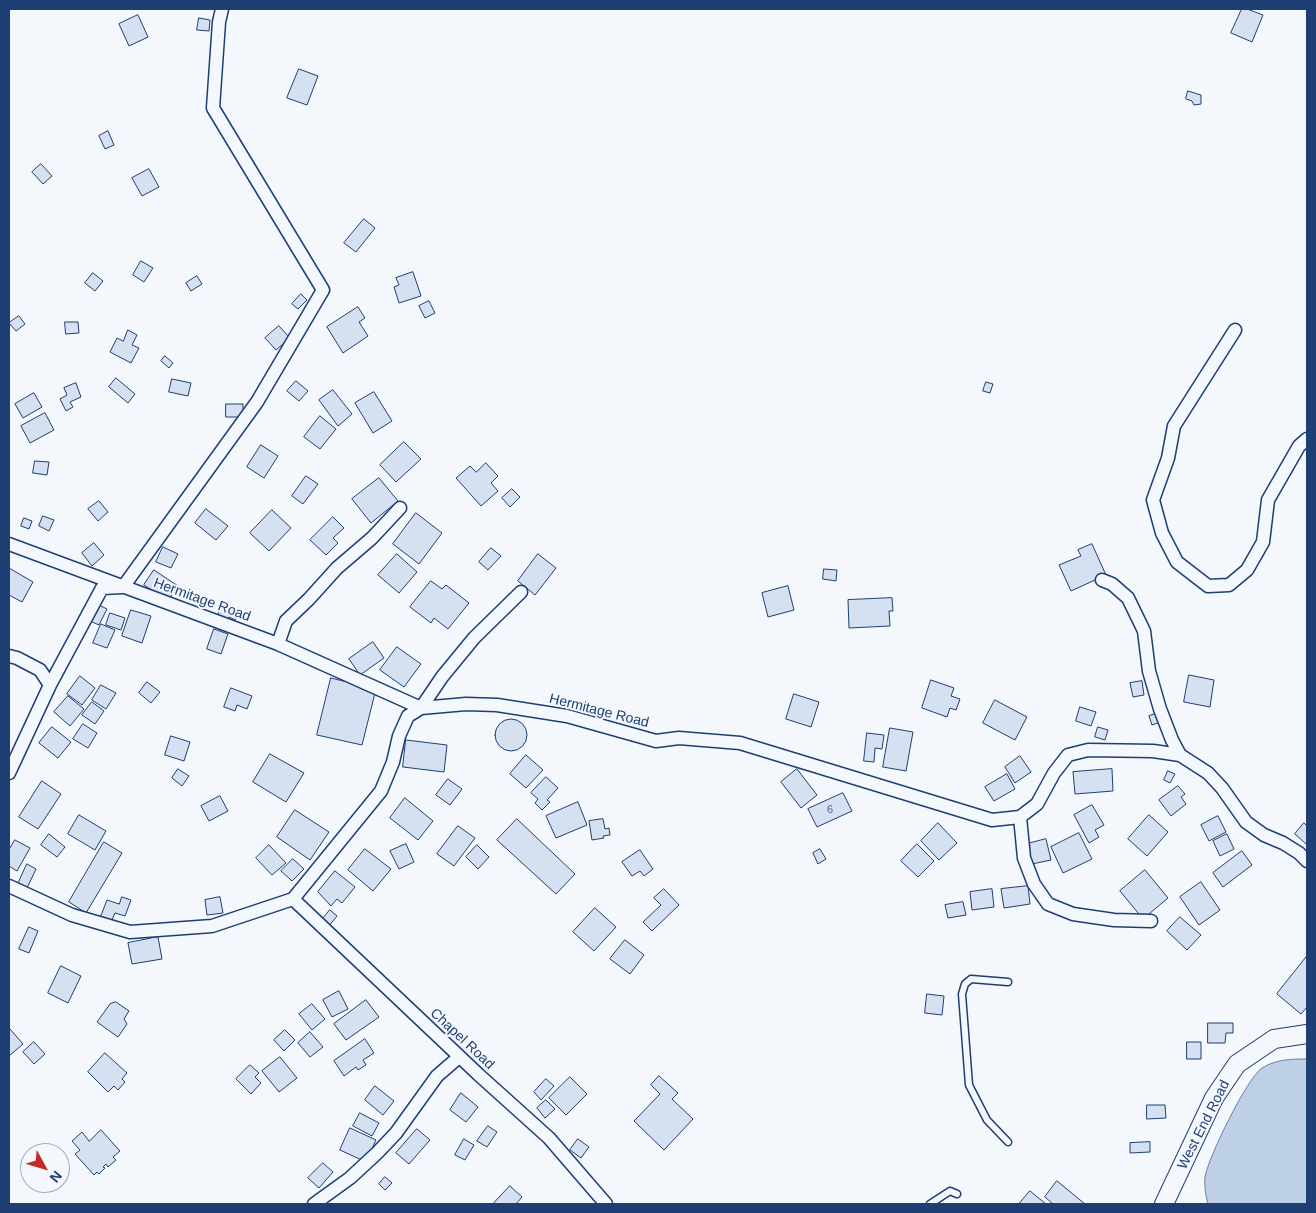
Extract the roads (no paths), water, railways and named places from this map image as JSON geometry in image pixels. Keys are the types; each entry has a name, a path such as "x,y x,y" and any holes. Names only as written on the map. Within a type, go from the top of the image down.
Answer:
{"main road":[{"name":"West End Road","path":"1164,1204 1214,1098 1237,1064 1274,1039 1307,1034"}],"street":[{"path":"9,773 50,685 102,588 123,587 257,402 323,290 213,108 219,22 222,9"},
{"path":"1235,330 1174,426 1168,458 1153,500 1162,533 1177,562 1208,586 1229,585 1247,570 1263,542 1268,500 1299,446 1307,439"},
{"path":"278,644 286,621 337,568 372,538 400,508"},
{"name":"Hermitage Road","path":"9,544 278,644 421,708 466,704 497,705 567,716 656,741 679,738 740,744 992,820 1020,817"},
{"path":"1102,580 1112,584 1128,598 1144,631 1149,671 1160,710 1180,755"},
{"path":"9,886 72,916 130,932 212,926 293,899 381,791 399,736 408,716 421,708 442,677 474,638 521,592"},
{"path":"9,656 18,658 40,670 50,685"},
{"path":"1152,921 1114,920 1072,914 1048,904 1034,884 1024,858 1020,817 1037,804 1054,773 1068,755 1088,750 1154,751 1180,755 1208,773 1222,788 1246,822 1264,835 1283,843 1307,861"},
{"name":"Chapel Road","path":"293,899 459,1057 549,1138 606,1204"},
{"path":"314,1204 350,1178 377,1154 396,1133 437,1076 459,1057"}],"lane":[{"path":"1008,982 971,979 965,984 962,994 969,1085 987,1120 1008,1142"},
{"path":"930,1204 950,1191 957,1194"}],"water":[{"path":"1307,1059 1307,1204 1208,1204 1205,1177 1213,1153 1238,1102 1255,1075 1262,1068 1273,1063 1284,1060"}]}
